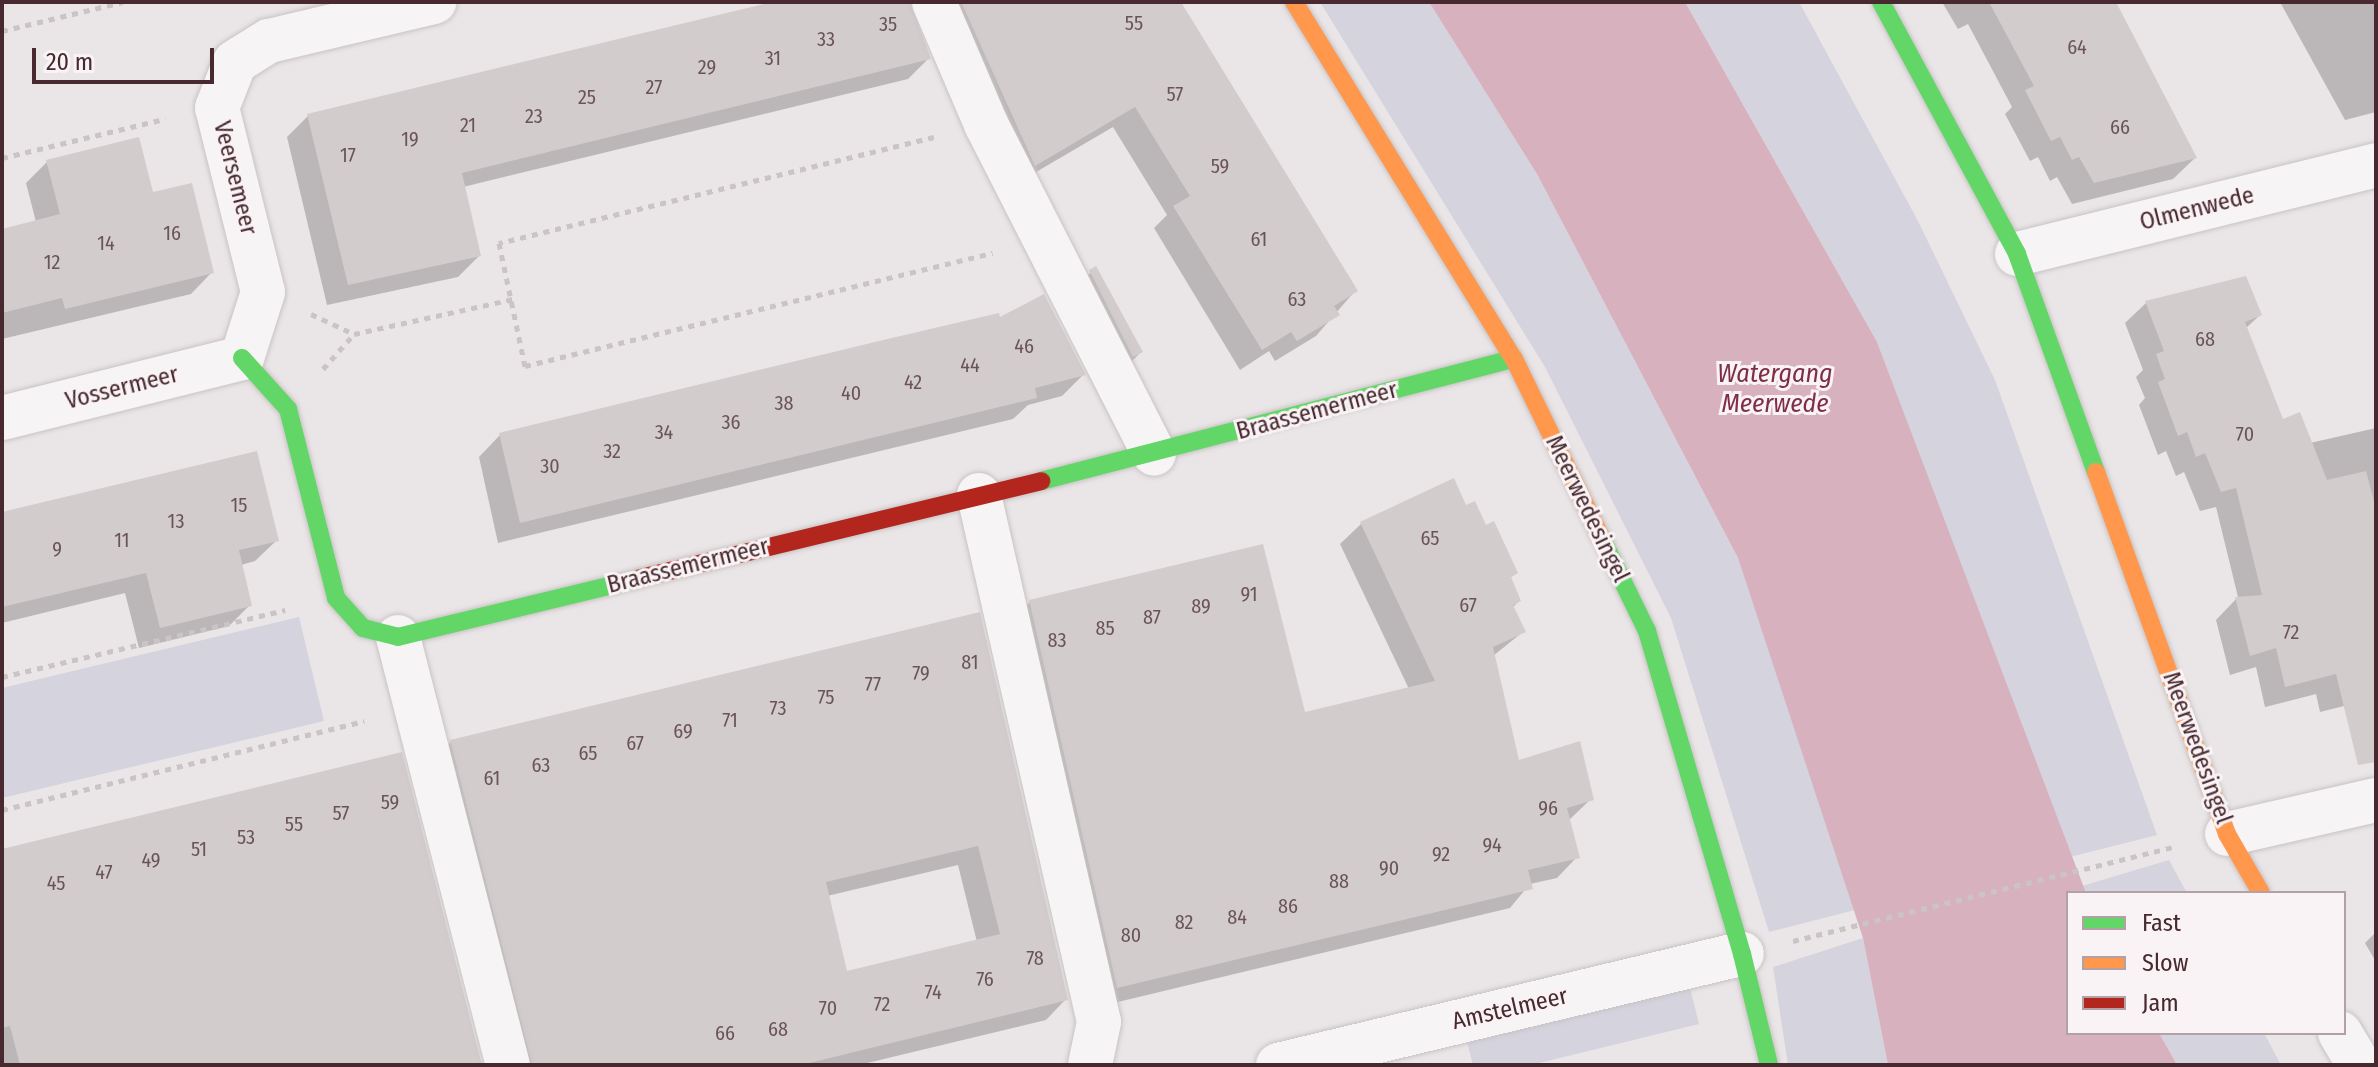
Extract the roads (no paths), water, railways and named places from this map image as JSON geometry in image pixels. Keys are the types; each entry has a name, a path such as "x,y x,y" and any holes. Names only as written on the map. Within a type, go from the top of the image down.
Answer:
{"street":[{"name":"Veersemeer","path":"242,358 263,292 217,108 235,62 269,41 434,2"},
{"path":"934,2 986,124 1154,454"},
{"name":"Meerwedesingel","path":"1294,2 1514,359 1647,631 1742,954 1769,1065"},
{"name":"Meerwedesingel","path":"1881,2 2017,254 2227,834 2260,891"},
{"name":"Olmenwede","path":"2017,254 2376,165"},
{"path":"242,358 288,409 336,598 363,628 398,637 508,1065"},
{"name":"Vossermeer","path":"2,418 242,358"},
{"name":"Braassemermeer","path":"398,637 1154,454 1514,359"},
{"path":"979,495 1099,1022 1090,1065"},
{"path":"2227,834 2376,800"},
{"name":"Amstelmeer","path":"1278,1065 1742,954"},
{"path":"2341,1035 2359,1065"}],"water":[{"name":"Watergang Meerwede","path":"1429,2 1685,2 1877,342 2085,891 2066,891 2066,1035 2160,1035 2177,1065 1888,1065 1863,938 1738,558 1537,174"}]}
